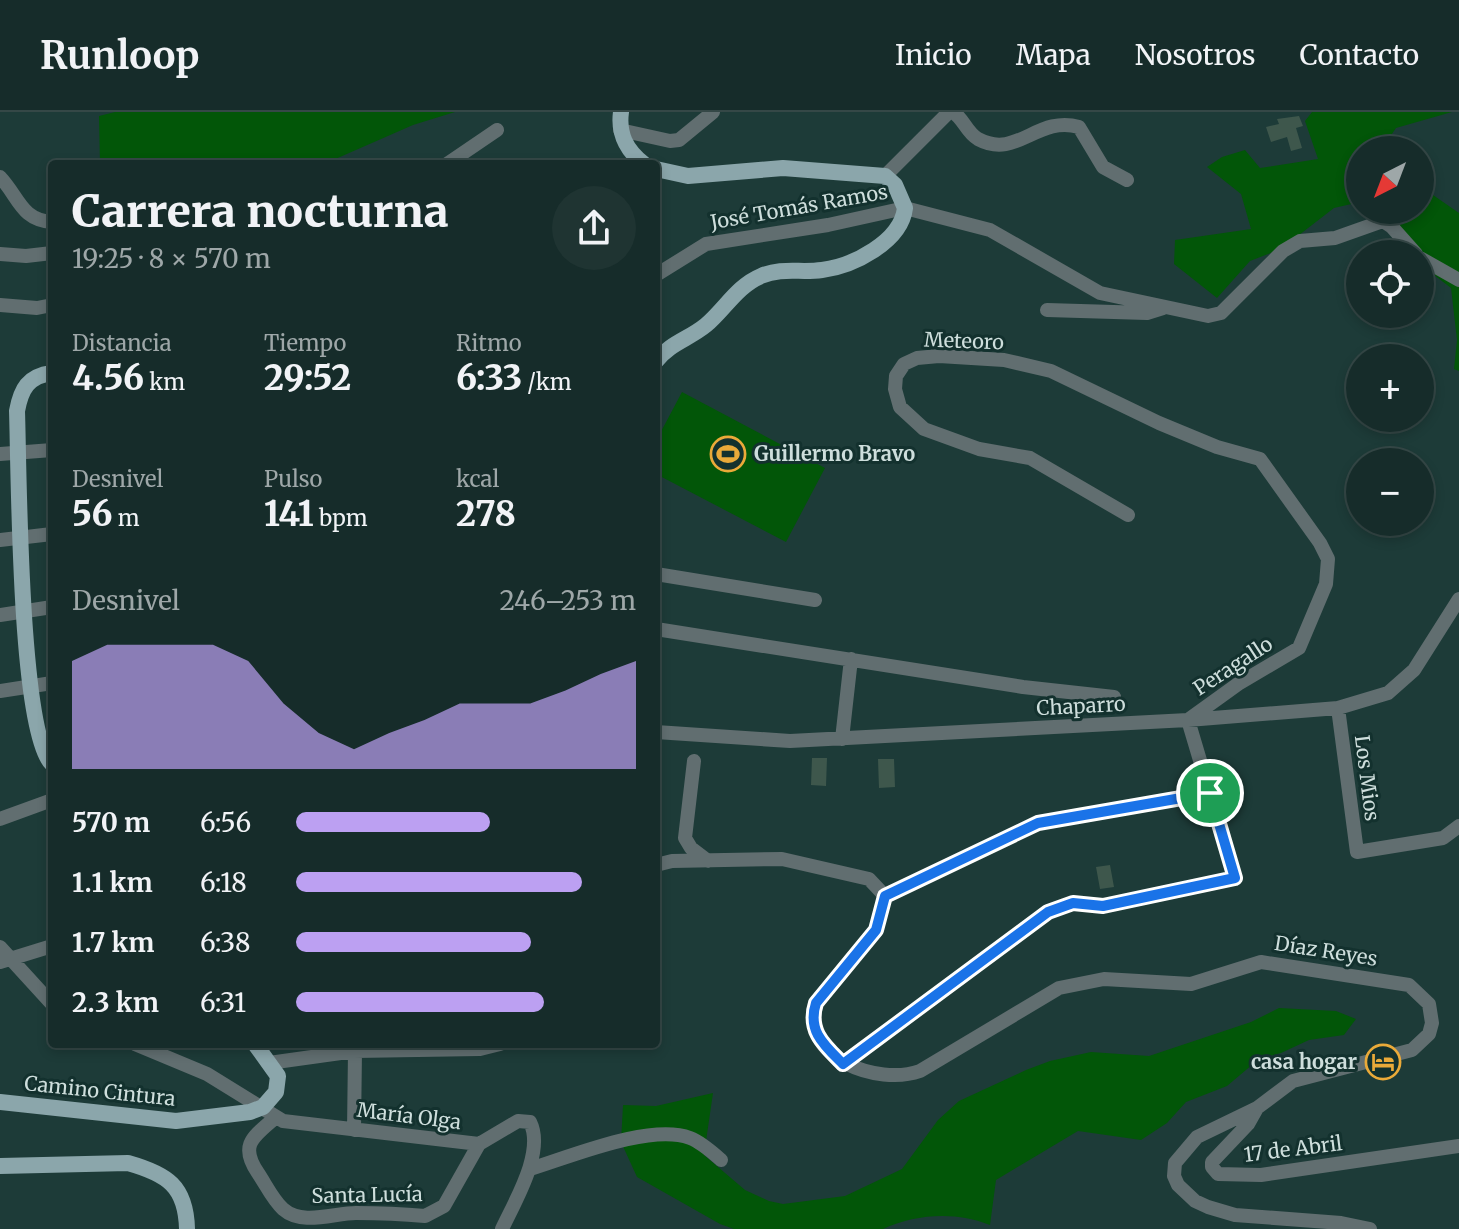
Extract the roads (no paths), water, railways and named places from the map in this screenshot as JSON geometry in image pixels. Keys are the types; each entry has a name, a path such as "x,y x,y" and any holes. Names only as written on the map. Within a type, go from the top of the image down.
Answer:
{"main road":[{"path":"621,112 620,130 628,148 640,160"},
{"path":"660,170 688,176 783,168 885,176 895,185 905,208 899,229 880,247 826,270 790,269 755,279 704,327 677,340 660,357"},
{"path":"48,374 34,377 22,390 17,411 24,611 30,686 39,737 48,759"},
{"path":"258,1048 278,1076 269,1113"},
{"name":"Camino Cintura","path":"0,1102 176,1121 250,1112 269,1113"},
{"path":"0,1166 128,1163 147,1168 178,1190 187,1209 187,1229"}],"street":[{"path":"620,130 659,140 679,140 713,112"},
{"path":"885,176 951,112 970,134 995,144 1016,142 1055,124 1079,127 1103,167 1127,180"},
{"path":"453,160 497,130"},
{"path":"0,177 23,211 40,221 48,222"},
{"name":"José Tomás Ramos","path":"660,273 706,244 828,225 905,208 990,230 1100,293 1208,316 1221,313 1283,251 1300,241 1335,238 1369,223 1383,221 1404,240"},
{"path":"0,254 48,253"},
{"name":"José Tomás Ramos","path":"1434,265 1459,280"},
{"path":"0,305 48,306"},
{"path":"1047,310 1147,313 1163,308"},
{"name":"Meteoro","path":"1128,515 1030,458 979,449 924,429 900,407 895,389 896,376 904,364 917,358 939,356 1004,360 1051,371 1159,423 1217,447 1260,459"},
{"path":"0,454 48,450"},
{"name":"Peragallo","path":"843,1064 1048,912 1073,903 1103,906 1235,878 1188,720 1238,684 1299,648 1326,584 1328,559 1260,459"},
{"path":"0,540 48,534"},
{"path":"660,575 815,600"},
{"name":"Chaparro","path":"660,732 790,741 1188,720 1338,708 1388,693 1414,670 1459,599"},
{"path":"0,615 48,608"},
{"path":"660,630 1023,687 1114,697"},
{"path":"842,739 851,659"},
{"path":"0,691 48,684"},
{"name":"Los Mios","path":"1338,708 1357,852 1443,838 1459,826"},
{"path":"694,761 685,838 691,848 708,861"},
{"path":"843,1064 821,1043 812,1015 816,1003 876,930 885,896 1038,823 1210,793"},
{"path":"0,819 48,801"},
{"path":"660,864 672,861 782,859 869,879 885,896"},
{"path":"0,947 7,960 48,1000"},
{"path":"7,960 48,947"},
{"name":"Díaz Reyes","path":"843,1064 910,1075 1059,988 1104,979 1191,984 1261,962 1409,985 1429,1004 1432,1023 1429,1034 1412,1050 1293,1081 1257,1108 1197,1137 1175,1163 1174,1176 1186,1195 1208,1207 1235,1215 1341,1223 1370,1229"},
{"path":"158,1048 269,1113"},
{"path":"269,1063 355,1051 484,1048"},
{"path":"354,1130 355,1051"},
{"name":"17 de Abril","path":"1257,1108 1248,1124 1212,1162 1218,1174 1261,1175 1459,1146"},
{"name":"María Olga","path":"269,1113 354,1130 479,1144 518,1121 530,1122 534,1130 530,1169 502,1229"},
{"name":"Santa Lucía","path":"269,1113 254,1136 249,1160 285,1211 301,1216 321,1218 358,1213 425,1216 435,1213 444,1206 479,1144"},
{"path":"530,1169 604,1145 651,1136 689,1137 721,1160"}],"place":[{"name":"Guillermo Bravo","path":"728,454"},
{"name":"casa hogar","path":"1383,1062"}]}
